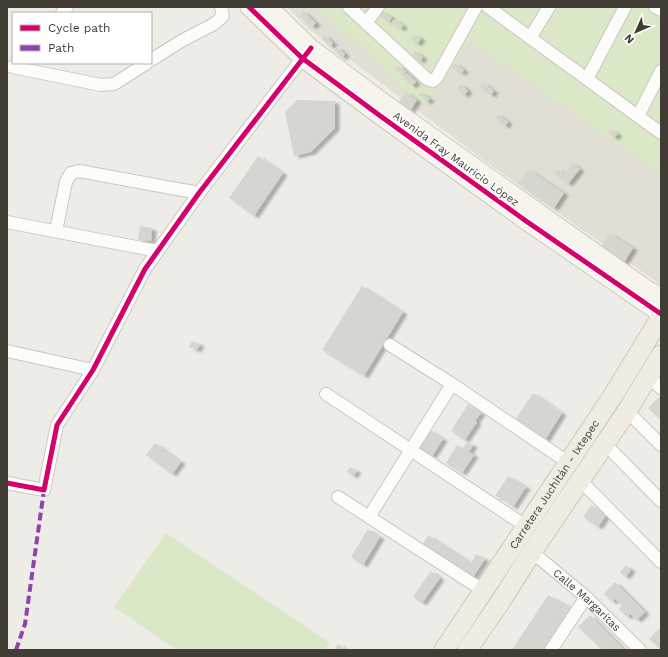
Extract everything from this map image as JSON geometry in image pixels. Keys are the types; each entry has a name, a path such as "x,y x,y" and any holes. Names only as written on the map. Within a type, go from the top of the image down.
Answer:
{"main road":[{"name":"Carretera Juchitán - Ixtepec","path":"444,650 614,394 661,315"},
{"name":"Carretera Juchitán - Ixtepec","path":"467,650 627,411 655,382 661,355"}],"street":[{"path":"152,59 183,40 214,24 223,16 221,7"},
{"name":"Avenida Fray Mauricio López","path":"249,7 379,115 526,221 661,315"},
{"name":"Avenida Fray Mauricio López","path":"270,7 306,53 392,109 648,290 661,296"},
{"path":"349,7 428,80 433,81 437,77 476,7"},
{"path":"366,23 378,7"},
{"path":"488,7 661,133"},
{"path":"530,38 549,7"},
{"path":"587,79 624,7"},
{"path":"655,7 661,10"},
{"path":"7,482 44,490 57,425 93,370 145,269 199,194 306,53"},
{"path":"11,67 101,85 114,84 145,64"},
{"path":"638,116 661,71"},
{"path":"56,231 66,182 71,174 79,171 199,194"},
{"path":"7,222 157,251"},
{"path":"390,344 569,463"},
{"path":"7,351 93,370"},
{"path":"369,517 452,384"},
{"path":"326,394 527,527"},
{"path":"627,411 661,445"},
{"path":"605,444 661,501"},
{"path":"580,480 661,562"},
{"path":"338,497 484,591"},
{"name":"Calle Margaritas","path":"532,552 586,597 640,650"},
{"path":"555,648 586,597"}],"shaded area":[{"path":"287,7 661,7 661,285 485,161 308,28"}],"green space":[{"path":"317,7 661,7 661,173 471,42 423,106"},
{"path":"166,533 330,643 325,650 177,650 114,607"}],"building":[{"path":"303,11 316,23 312,27 300,15"},
{"path":"382,11 392,17 389,22 380,16"},
{"path":"394,19 403,25 401,29 391,23"},
{"path":"415,34 421,39 417,44 411,39"},
{"path":"325,35 333,43 330,47 322,39"},
{"path":"337,47 345,54 342,58 333,50"},
{"path":"415,51 423,57 420,61 412,55"},
{"path":"455,63 464,70 462,73 452,67"},
{"path":"398,65 406,72 403,76 395,68"},
{"path":"407,73 416,82 412,86 403,78"},
{"path":"484,83 494,91 491,95 480,87"},
{"path":"461,84 468,91 464,95 457,88"},
{"path":"406,92 417,100 410,111 398,103"},
{"path":"421,92 430,99 427,102 419,95"},
{"path":"297,100 335,101 335,128 311,152 294,156 285,112"},
{"path":"498,114 508,122 505,126 495,118"},
{"path":"612,129 618,134 614,138 608,133"},
{"path":"258,156 283,173 254,216 229,198"},
{"path":"572,163 580,169 568,184 555,173 558,169 564,174"},
{"path":"528,169 564,193 554,208 518,184"},
{"path":"140,226 152,228 151,241 138,240"},
{"path":"610,233 633,248 623,264 600,249"},
{"path":"362,286 403,312 364,376 322,350"},
{"path":"192,341 200,344 197,350 189,347"},
{"path":"533,393 562,413 545,440 515,420"},
{"path":"661,395 661,420 648,408"},
{"path":"468,404 481,413 465,440 451,431"},
{"path":"430,430 443,439 432,456 418,447"},
{"path":"467,442 473,445 469,452 474,455 462,473 446,463 457,445 463,448"},
{"path":"155,443 181,462 172,474 146,455"},
{"path":"350,467 357,471 353,476 347,472"},
{"path":"508,476 526,487 513,507 501,498 495,496"},
{"path":"591,505 606,515 598,527 583,517"},
{"path":"368,529 380,537 363,565 351,557"},
{"path":"428,535 471,563 476,554 485,559 473,577 423,544"},
{"path":"626,565 631,570 625,577 620,572"},
{"path":"431,571 440,578 422,603 413,597"},
{"path":"615,582 645,612 637,620 630,614 627,617 619,609 622,605 615,599 612,602 604,594"},
{"path":"548,595 573,609 545,650 512,650"},
{"path":"590,615 624,650 602,650 578,627"},
{"path":"661,627 661,644 658,647 649,639"},
{"path":"338,644 347,650 334,650"}],"marked path":[{"path":"16,650 25,624 44,490"}],"cycle path":[{"path":"249,7 302,58 526,221 661,314"},
{"path":"7,483 44,490 57,425 93,370 145,269 199,193 311,48"}]}
